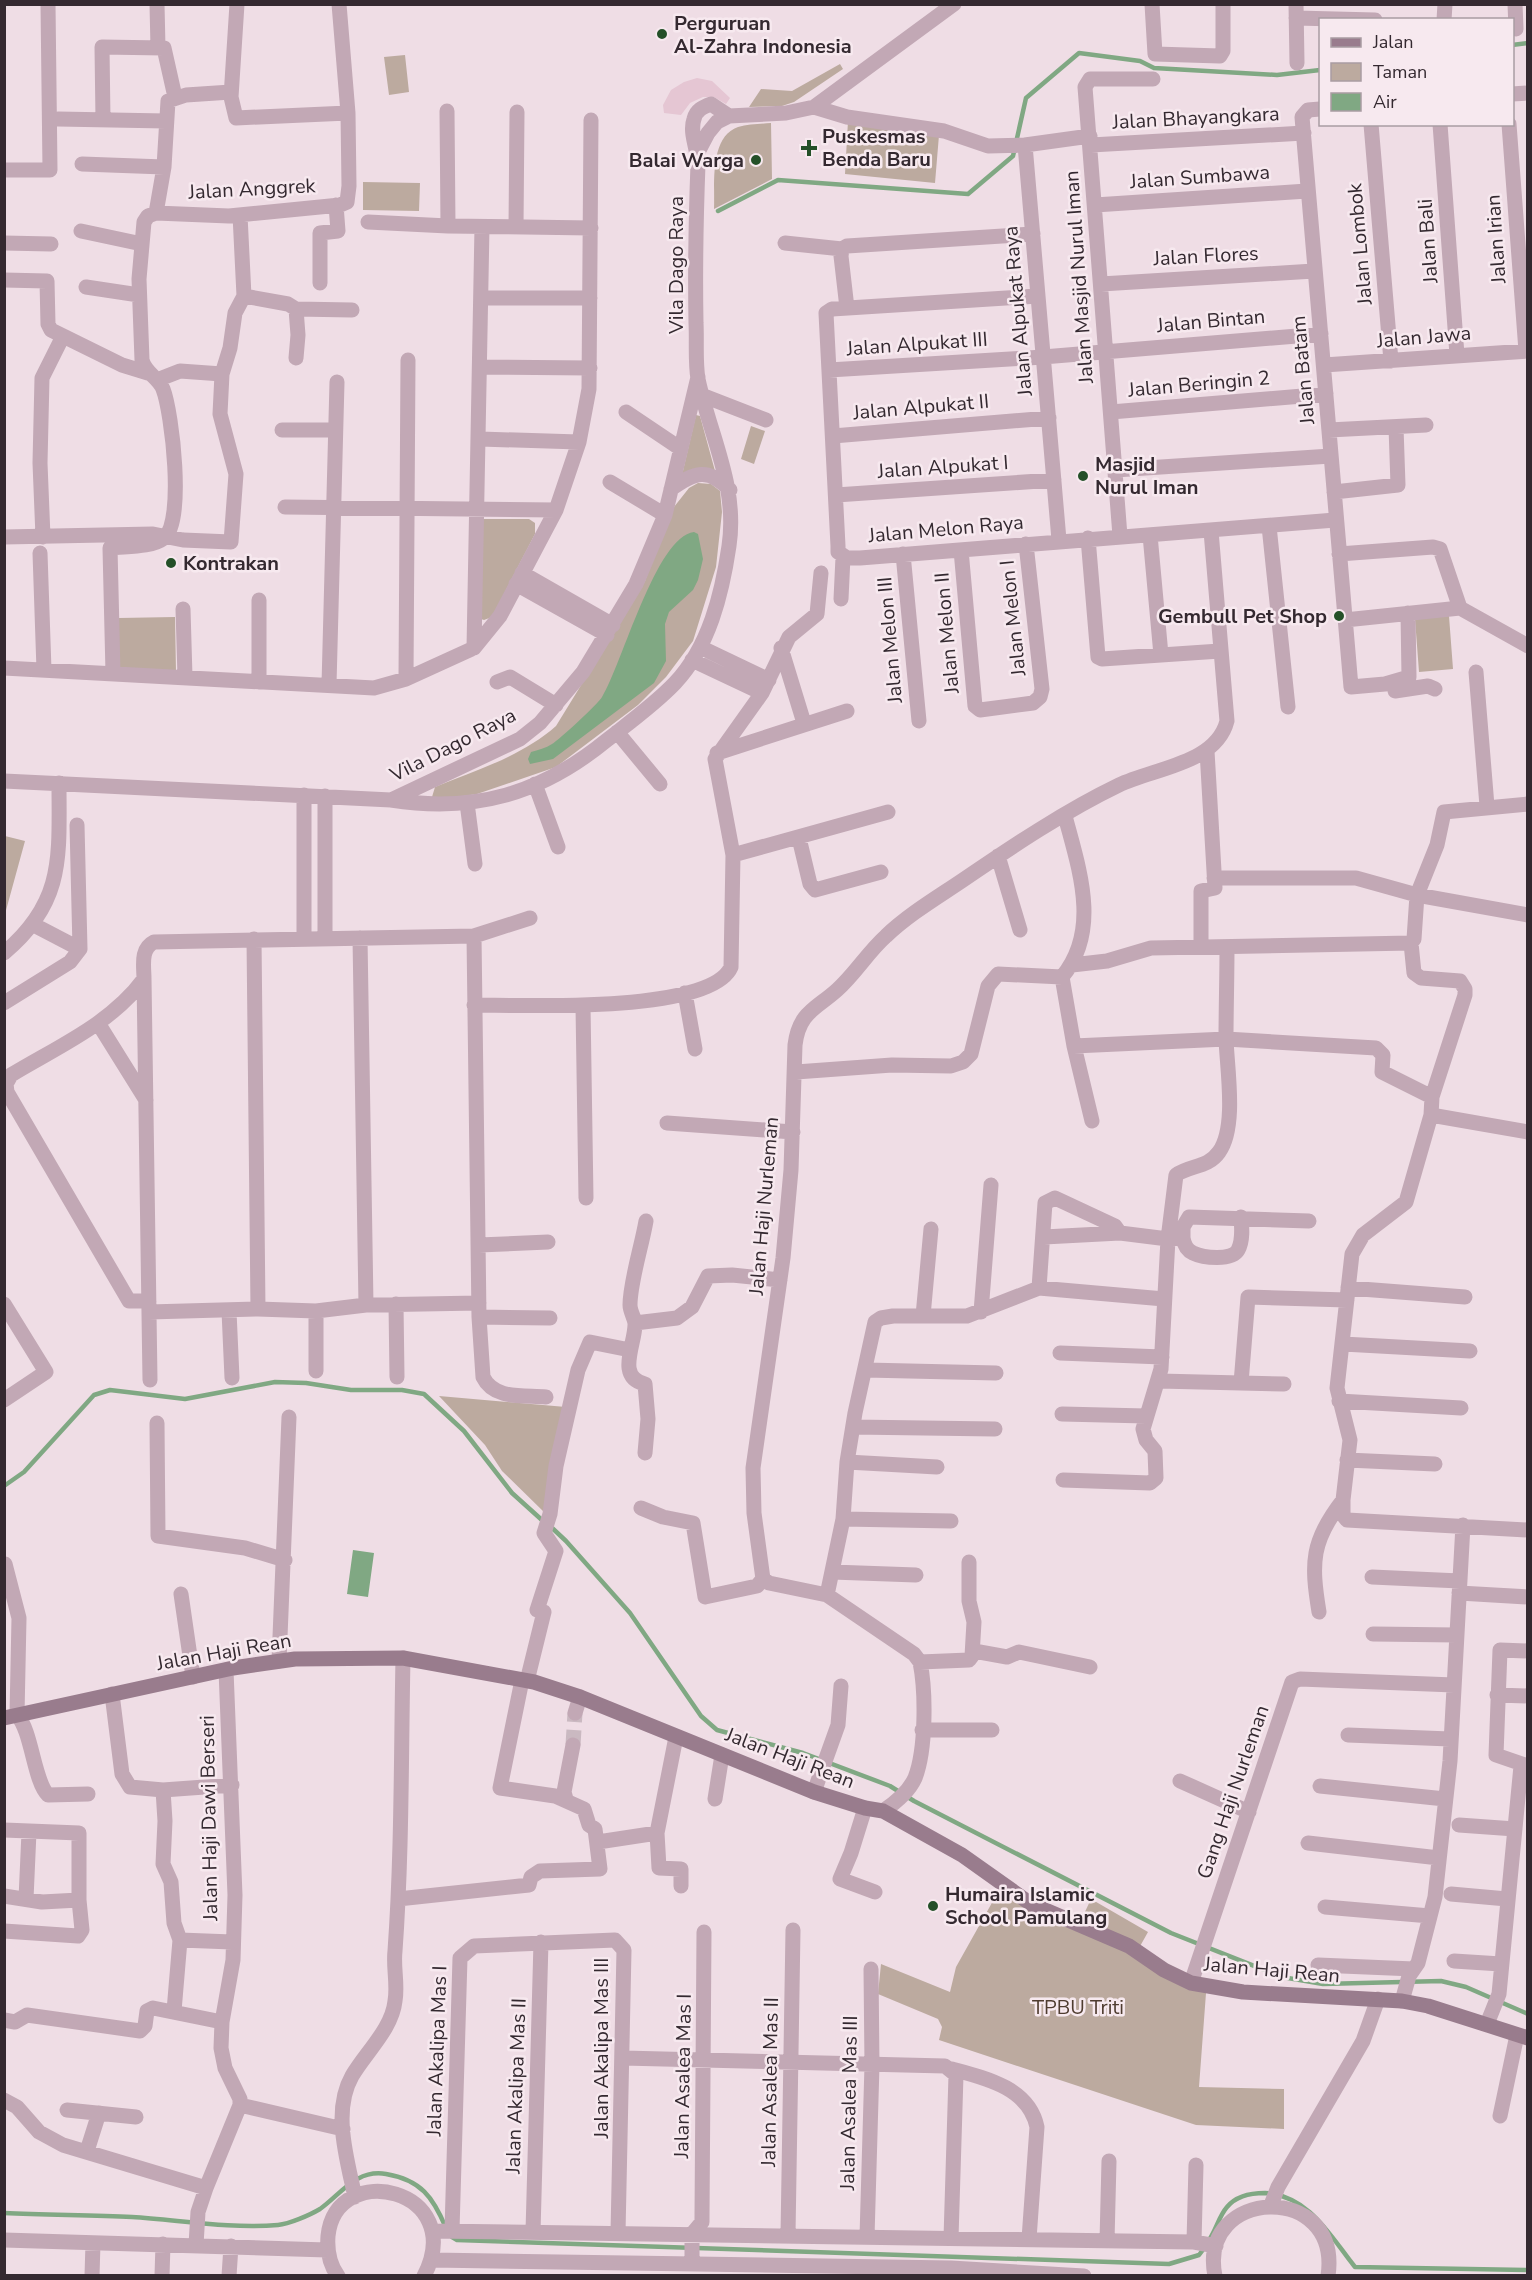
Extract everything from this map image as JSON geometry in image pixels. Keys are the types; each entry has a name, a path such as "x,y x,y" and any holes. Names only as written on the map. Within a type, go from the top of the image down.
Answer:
{"street":[{"path":"4,170 50,170 48,4"},
{"path":"157,4 158,48"},
{"path":"237,4 231,92 234,114 240,119 348,113 339,4"},
{"path":"729,116 786,113 814,106 954,4"},
{"path":"1152,4 1155,54 1220,56 1223,51 1223,4"},
{"path":"1515,4 1516,29"},
{"path":"1297,63 1296,11 1357,18"},
{"path":"103,120 102,47 164,48 175,97"},
{"name":"Jalan Masjid Nurul Iman","path":"1120,536 1085,87 1090,79 1153,79"},
{"path":"113,673 110,548 154,542 168,535 174,518 174,461 164,393 142,360 139,295 146,219 156,213 164,167 167,103 175,97 231,92"},
{"name":"Vila Dago Raya","path":"4,781 325,796 414,803 467,803 506,796 558,774 617,732 675,683 696,653 711,622 725,568 732,519 730,490 698,377 695,265 698,152 693,130 694,118 701,108 711,105 729,116"},
{"path":"814,106 847,117 944,131 988,146 1090,140"},
{"name":"Jalan Batam","path":"1319,109 1308,110 1302,117 1351,687"},
{"path":"447,111 448,226"},
{"path":"516,227 517,112"},
{"name":"Jalan Anggrek","path":"156,213 240,215 345,203 349,196 348,113"},
{"name":"Vila Dago Raya","path":"698,152 717,122 729,116"},
{"path":"58,119 166,121"},
{"path":"4,668 374,688 406,679 474,648 500,616 556,510 579,442 590,389 591,120"},
{"name":"Jalan Lombok","path":"1371,126 1391,361"},
{"name":"Jalan Bali","path":"1440,126 1457,355"},
{"name":"Jalan Irian","path":"1509,126 1527,351"},
{"name":"Jalan Bhayangkara","path":"1090,140 1304,133"},
{"name":"Jalan Alpukat Raya","path":"1025,145 1059,540"},
{"path":"82,164 164,167"},
{"name":"Jalan Sumbawa","path":"1095,205 1307,191"},
{"path":"320,283 320,233 338,231 336,205"},
{"path":"4,537 42,545 168,535 183,540 231,542 236,474 220,414 222,374 230,348 235,313 244,296 240,215"},
{"path":"368,222 482,227 591,228"},
{"path":"474,648 480,440 482,227"},
{"path":"81,231 142,244"},
{"path":"785,243 842,249 847,246 1033,234"},
{"path":"4,243 51,244"},
{"path":"842,249 847,308"},
{"name":"Jalan Flores","path":"1101,284 1314,271"},
{"path":"4,280 47,282 48,327 122,365 153,376 180,371 222,374"},
{"path":"86,286 139,295"},
{"path":"244,296 288,304 296,309 352,310"},
{"path":"841,599 841,554 826,313 832,309 1038,296"},
{"path":"481,298 590,298"},
{"path":"296,309 298,335 296,358"},
{"name":"Jalan Bintan","path":"1043,357 1321,334"},
{"path":"44,670 40,463 42,378 63,336"},
{"name":"Jalan Jawa","path":"1324,365 1527,351"},
{"name":"Jalan Alpukat III","path":"829,370 1043,357"},
{"path":"406,679 408,360"},
{"path":"481,367 590,369"},
{"name":"Vila Dago Raya","path":"391,800 520,739 556,705 583,672 610,630 649,556 665,515 698,377"},
{"path":"329,685 337,382"},
{"name":"Jalan Beringin 2","path":"1111,412 1326,394"},
{"path":"704,396 766,420"},
{"path":"626,412 681,449"},
{"name":"Jalan Alpukat II","path":"833,436 1048,418"},
{"path":"1329,430 1426,425"},
{"path":"1334,492 1398,485 1396,427"},
{"path":"282,430 335,430"},
{"path":"480,440 579,442"},
{"path":"1115,470 1332,456"},
{"path":"671,489 696,474 708,474 718,478 730,490"},
{"name":"Jalan Alpukat I","path":"836,495 1054,480"},
{"path":"610,482 665,515"},
{"path":"285,507 556,510"},
{"name":"Jalan Melon Raya","path":"841,554 903,554 1335,520"},
{"path":"1269,526 1288,707"},
{"path":"1201,946 1201,891 1214,890 1207,751 1219,739 1227,721 1211,531"},
{"path":"1150,535 1161,655"},
{"path":"1088,538 1096,655 1102,659 1220,651"},
{"name":"Jalan Melon I","path":"980,710 1033,703 1040,697 1042,689 1026,544"},
{"path":"1339,554 1433,547 1440,549 1460,608"},
{"name":"Jalan Melon II","path":"961,550 975,706 980,710"},
{"name":"Jalan Melon III","path":"903,554 919,721"},
{"path":"474,1005 630,1004 685,993 723,980 731,967 733,855 714,765 717,753 765,686 789,637 817,614 821,573"},
{"path":"519,578 610,630"},
{"path":"259,600 259,682"},
{"path":"1344,620 1460,608 1527,646"},
{"path":"183,609 185,677"},
{"path":"1351,687 1385,684 1409,676 1408,614"},
{"path":"782,648 804,723"},
{"path":"696,653 765,686"},
{"path":"1476,672 1487,806"},
{"path":"497,682 510,677 556,705"},
{"path":"1351,687 1363,696 1428,686 1435,689"},
{"path":"717,753 804,723 847,711"},
{"path":"617,732 660,784"},
{"name":"Jalan Haji Nurleman","path":"763,1579 754,1513 753,1468 780,1280 793,1132 796,1037 808,1011 837,990 886,936 998,856 1119,785 1207,751"},
{"path":"4,953 34,925 53,886 58,855 59,783"},
{"path":"535,784 558,847"},
{"path":"304,795 304,938"},
{"path":"325,796 325,939"},
{"path":"467,803 475,864"},
{"path":"1527,804 1487,806 1444,812 1437,845 1417,895 1414,939 1411,943 1416,976 1460,981 1465,989 1432,1097 1431,1115 1406,1202 1363,1235 1352,1254 1337,1388 1349,1429 1343,1500 1343,1515 1347,1520 1527,1530"},
{"path":"733,855 888,812"},
{"path":"1065,816 1084,889 1083,922 1072,965 1062,978 1074,1046 1092,1121"},
{"path":"4,1003 70,962 80,949 77,825"},
{"path":"799,838 810,884 815,890 881,872"},
{"path":"998,856 1020,930"},
{"path":"1214,878 1356,878 1417,895 1527,915"},
{"path":"150,1380 144,952 154,942 474,936 530,918"},
{"path":"34,925 80,949"},
{"path":"474,936 479,1310 483,1377 487,1384 500,1394 546,1396"},
{"path":"360,938 366,1305"},
{"path":"254,939 258,1309"},
{"path":"1072,965 1107,961 1151,948 1411,943"},
{"path":"1063,1480 1154,1482 1155,1451 1146,1440 1143,1429 1159,1381 1164,1299 1176,1238 1176,1175 1183,1170 1201,1167 1219,1153 1225,1141 1229,1111 1226,1039 1227,947"},
{"path":"796,1072 892,1065 951,1066 963,1062 971,1054 983,1001 992,979 998,974 1062,978"},
{"path":"144,979 133,993 98,1023 10,1075 6,1084 7,1092 129,1301 149,1307 229,1311 258,1309 316,1311 396,1304 550,1318"},
{"path":"685,993 695,1049"},
{"path":"583,1006 586,1198"},
{"path":"98,1023 147,1101"},
{"path":"1074,1046 1226,1039 1376,1048 1383,1055 1382,1072 1432,1097"},
{"path":"1431,1115 1527,1132"},
{"path":"667,1124 793,1132"},
{"path":"981,1312 991,1185"},
{"path":"1039,1288 1045,1203 1055,1198 1115,1226 1120,1233"},
{"path":"1176,1238 1189,1217 1309,1221"},
{"path":"1044,1237 1120,1233 1176,1238 1192,1253 1226,1257 1235,1255 1239,1249 1241,1217"},
{"path":"645,1453 648,1419 645,1384 636,1382 630,1374 630,1350 635,1323 630,1305 646,1221"},
{"path":"923,1316 931,1229"},
{"path":"479,1245 548,1242"},
{"path":"635,1323 677,1318 693,1307 708,1276 732,1275 780,1280"},
{"path":"827,1595 843,1519 847,1462 853,1427 875,1322 881,1318 893,1316 967,1316 1039,1288 1164,1299"},
{"path":"1240,1383 1248,1297 1348,1294 1465,1297"},
{"path":"4,1304 46,1372 4,1400"},
{"path":"396,1304 397,1377"},
{"path":"229,1311 232,1378"},
{"path":"316,1311 316,1371"},
{"path":"566,1799 500,1788 544,1612 537,1610 556,1551 546,1526 556,1466 578,1370 587,1344 591,1342 630,1350"},
{"path":"1343,1344 1470,1351"},
{"path":"1060,1353 1162,1357"},
{"path":"866,1370 996,1373"},
{"path":"1159,1381 1284,1384"},
{"path":"1339,1401 1461,1408"},
{"path":"1062,1414 1146,1416"},
{"path":"279,1661 285,1560 289,1418"},
{"path":"157,1424 158,1536 244,1548 285,1560"},
{"path":"853,1427 995,1429"},
{"path":"1347,1460 1435,1464"},
{"path":"847,1462 937,1467"},
{"path":"1319,1612 1315,1575 1316,1551 1324,1524 1343,1500"},
{"path":"641,1508 663,1517 693,1523 705,1597 757,1586 763,1579 769,1583 827,1595 914,1654 921,1662 922,1730 914,1779 889,1807"},
{"path":"843,1519 951,1521"},
{"path":"1318,1965 1407,1984 1430,1916 1435,1897 1445,1799 1463,1525"},
{"path":"921,1662 969,1659 974,1651 974,1622 969,1601 969,1562"},
{"path":"5,1564 19,1618 11,1717 25,1724 29,1749 37,1764 45,1792 48,1795 88,1794"},
{"path":"832,1572 916,1575"},
{"path":"1372,1577 1527,1597"},
{"path":"181,1594 194,1677"},
{"path":"1373,1634 1457,1635"},
{"path":"1487,2024 1496,2001 1502,1964 1507,1899 1524,1766 1496,1755 1500,1650 1527,1651"},
{"path":"974,1651 1007,1657 1019,1652 1090,1668"},
{"path":"338,2276 327,2250 329,2229 353,2188 343,2129 347,2087 389,2022 396,2001 394,1963 398,1899 403,1658"},
{"name":"Jalan Haji Rean","path":"11,1717 226,1670 279,1661 403,1658 525,1681 580,1696 814,1792 865,1808 889,1807 1031,1904 1129,1946 1164,1970 1191,1983 1243,1992 1378,1999 1407,1984 1487,2024 1522,2036"},
{"name":"Jalan Haji Dawi Berseri","path":"226,1670 236,1866 233,1959 222,2022 221,2048 225,2068 240,2099 240,2105"},
{"name":"Gang Haji Nurleman","path":"1191,1983 1292,1682 1300,1679 1363,1680 1454,1685"},
{"path":"814,1792 838,1725 841,1686"},
{"path":"112,1694 124,1780 130,1787 163,1790 232,1785"},
{"path":"1497,1695 1527,1696"},
{"path":"575,1713 580,1696"},
{"path":"922,1730 992,1730"},
{"path":"1348,1735 1450,1739"},
{"path":"676,1737 657,1833 659,1868 681,1869 681,1886"},
{"path":"398,1899 529,1886 531,1877 540,1871 600,1869 595,1829 589,1825 584,1809 570,1804 564,1792 573,1745"},
{"path":"715,1799 722,1755"},
{"path":"1180,1781 1249,1812"},
{"path":"1320,1786 1445,1799"},
{"path":"163,1790 163,1864 171,1882 174,1923 180,1940 174,2011"},
{"path":"865,1808 840,1879 875,1892"},
{"path":"1459,1825 1515,1828"},
{"path":"4,1830 80,1833 81,1935 4,1931"},
{"path":"27,1899 29,1832"},
{"path":"598,1842 657,1833"},
{"path":"1308,1842 1438,1857"},
{"path":"1451,1894 1507,1899"},
{"path":"4,1896 42,1902 79,1900"},
{"path":"1326,1907 1430,1916"},
{"name":"Jalan Asalea Mas II","path":"788,2235 793,1930"},
{"name":"Jalan Asalea Mas I","path":"692,2262 701,2230 705,2061 704,1932"},
{"path":"180,1940 232,1942"},
{"name":"Jalan Akalipa Mas III","path":"541,1942 615,1940 624,1950 618,2233"},
{"name":"Jalan Akalipa Mas I","path":"452,2230 460,1958 474,1946 541,1942"},
{"name":"Jalan Akalipa Mas II","path":"533,2232 541,1942"},
{"path":"1454,1961 1502,1964"},
{"name":"Jalan Asalea Mas III","path":"867,2237 872,2065 871,1969"},
{"path":"1271,2205 1278,2187 1363,2041 1378,1999"},
{"path":"4,2020 15,2022 27,2015 140,2031 145,2026 150,2009 174,2011 222,2022"},
{"path":"1500,2116 1522,2036"},
{"path":"623,2058 945,2066 999,2085 1030,2106 1034,2114 1036,2127 1029,2239"},
{"path":"951,2238 956,2075 952,2069"},
{"path":"4,2100 17,2107 39,2132 63,2145 206,2188"},
{"path":"197,2237 198,2212 240,2105 343,2129"},
{"path":"67,2110 136,2117"},
{"path":"87,2151 99,2113"},
{"path":"1107,2241 1109,2161"},
{"path":"1196,2165 1205,2244 1215,2276"},
{"path":"353,2188 402,2195 410,2199 424,2213 433,2231 432,2260 424,2276"},
{"path":"433,2231 618,2233 701,2230 788,2235 1205,2244 1243,2212 1271,2205 1287,2207 1302,2213 1314,2224 1328,2250 1333,2275"},
{"name":"Jalan Asalea Mas I","path":"701,2230 709,2262"},
{"path":"4,2240 163,2244 197,2237 231,2246 327,2250"},
{"path":"92,2276 93,2243"},
{"path":"162,2276 163,2244"},
{"path":"229,2276 231,2246"},
{"path":"432,2260 521,2268 709,2262 951,2268 1084,2276"}],"green space":[{"path":"405,55 409,92 389,95 384,57"},
{"path":"840,64 843,69 794,102 782,106 749,107 761,89 792,91"},
{"path":"848,121 939,135 935,183 845,174"},
{"path":"771,123 772,179 714,209 714,175 722,141 729,132 738,127"},
{"path":"363,182 420,183 419,211 363,210"},
{"path":"696,415 700,416 715,471 682,475"},
{"path":"751,426 765,431 754,464 741,459"},
{"path":"698,483 711,484 720,491 722,512 716,567 693,641 666,677 638,705 556,767 477,794 437,800 432,797 435,787 514,754 543,737 556,726 645,581 670,512 689,488"},
{"path":"481,519 529,519 535,523 535,534 492,617 484,620 478,618"},
{"path":"1449,616 1453,669 1419,672 1415,619"},
{"path":"175,617 176,672 118,669 119,618"},
{"path":"4,836 25,841 5,914"},
{"path":"439,1396 566,1407 546,1514 502,1471 485,1445"},
{"name":"TPBU Triti","path":"998,1892 1076,1931 1091,1899 1148,1932 1134,1957 1206,1993 1199,2087 1284,2089 1284,2129 1196,2125 939,2040 942,2027 938,2019 878,1994 881,1964 950,1992 956,1967"}],"shaded area":[{"path":"697,78 712,81 730,98 726,104 714,97 703,97 690,103 681,115 664,113 663,105 671,90 684,82"}],"water":[{"path":"694,532 698,534 703,559 698,580 693,590 669,612 665,624 666,661 654,683 553,759 530,764 528,759 531,752 547,747 556,741 602,697 653,578 666,555 680,539"},
{"path":"353,1550 374,1553 368,1597 347,1594"}],"waterway":[{"path":"1514,45 1528,43"},
{"path":"718,211 778,180 968,194 1013,156 1026,98 1079,53 1140,61 1154,68 1277,75 1319,70"},
{"path":"4,1486 24,1472 94,1395 110,1390 185,1399 275,1382 306,1383 351,1390 402,1390 424,1394 464,1431 512,1493 543,1521"},
{"path":"550,1526 630,1613 701,1716 717,1730 803,1753 890,1786 914,1801 1171,1933 1282,1977 1323,1984 1441,1981 1466,1987 1528,2014"},
{"path":"4,2213 132,2217 241,2226 278,2225 320,2209 357,2179 375,2173 398,2177 417,2186 431,2199 446,2228"},
{"path":"1209,2240 1231,2203 1244,2196 1265,2193 1295,2201 1307,2210 1318,2220 1355,2267 1528,2270"},
{"path":"452,2237 457,2240 1169,2264 1199,2255 1205,2247"}],"tunnel":[{"path":"573,1745 575,1713"}],"place":[{"name":"Perguruan Al-Zahra Indonesia","path":"662,34"},
{"name":"Puskesmas Benda Baru","path":"809,148"},
{"name":"Balai Warga","path":"756,160"},
{"name":"Masjid Nurul Iman","path":"1083,476"},
{"name":"Kontrakan","path":"171,563"},
{"name":"Gembull Pet Shop","path":"1339,616"},
{"name":"Humaira Islamic School Pamulang","path":"933,1906"}]}
